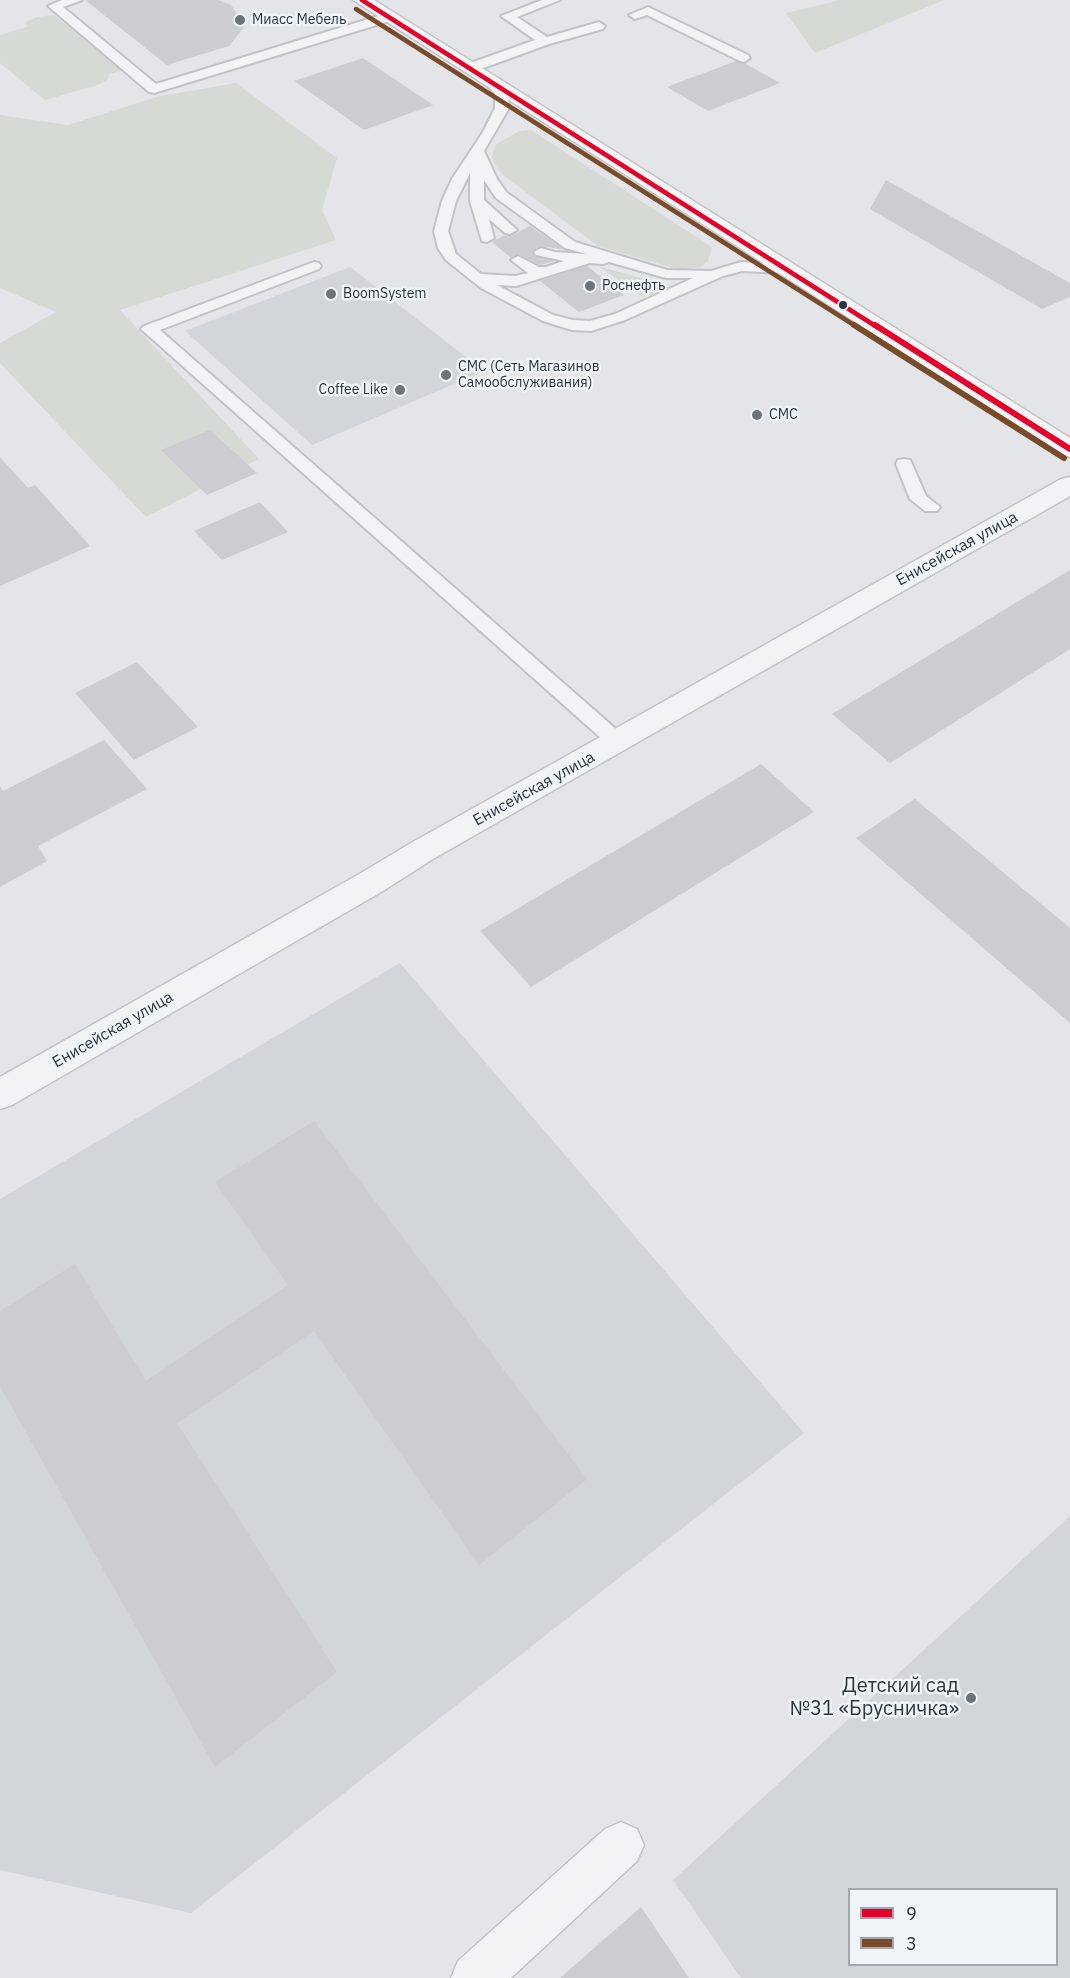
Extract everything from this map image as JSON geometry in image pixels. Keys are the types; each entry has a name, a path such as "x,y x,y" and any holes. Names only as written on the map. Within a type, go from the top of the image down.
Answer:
{"street":[{"path":"362,0 1070,450"},
{"name":"Енисейская улица","path":"0,1094 362,888 422,851 1070,485"},
{"path":"475,1978 621,1845"}],"lane":[{"path":"76,0 54,6 154,89 389,17"},
{"path":"545,41 507,16 554,0"},
{"path":"635,15 648,11 744,58"},
{"path":"470,68 545,41 599,26"},
{"path":"489,80 501,93 502,108 490,132 459,179 449,201 441,231 445,248 451,257 468,272 526,308 556,320 582,326 603,324 718,273 741,266 785,269"},
{"path":"477,151 477,201 487,238"},
{"path":"477,151 490,179 501,195 570,245 666,274 718,273"},
{"path":"477,201 510,230"},
{"path":"541,252 552,256 589,258 629,264"},
{"path":"468,272 492,281 512,282 589,258"},
{"path":"518,261 535,271 551,271"},
{"path":"314,266 149,329 618,742"},
{"path":"904,464 919,499 931,507"}],"shaded area":[{"path":"840,0 944,0 815,53 786,13"},
{"path":"54,15 123,70 109,74 108,79 98,85 45,100 0,63 0,35 27,27 26,22 37,17"},
{"path":"236,83 337,158 322,210 336,240 120,310 259,459 146,517 0,363 0,343 56,312 0,288 0,115 68,125 160,96"},
{"path":"531,130 712,247 708,261 701,267 680,270 598,246 502,174 495,165 492,158 495,145 519,131"},
{"path":"598,266 652,281 660,285 661,290 644,297"},
{"path":"350,267 484,371 312,445 185,331"},
{"path":"400,963 804,1433 191,1913 0,1870 0,1199"},
{"name":"Детский сад №31 «Брусничка»","path":"1070,1516 1070,1978 741,1978 673,1880"}],"building":[{"path":"85,0 218,0 231,5 245,26 229,46 167,65"},
{"path":"363,58 433,105 364,130 294,81"},
{"path":"736,61 780,83 708,111 667,87"},
{"path":"886,180 1070,283 1070,297 1042,309 870,209"},
{"path":"530,226 565,250 542,246 532,251 536,257 555,261 540,265 519,254 511,258 492,242 505,235 511,236"},
{"path":"587,266 624,295 579,312 540,281"},
{"path":"210,430 257,473 207,495 161,450"},
{"path":"0,457 28,488 35,485 90,546 0,586"},
{"path":"260,502 288,532 222,560 194,531"},
{"path":"1070,570 1070,649 890,763 832,714"},
{"path":"137,662 198,727 134,760 75,693"},
{"path":"104,740 147,789 38,846 47,861 0,887 0,786 3,791"},
{"path":"761,764 814,812 531,987 480,931"},
{"path":"915,799 1070,928 1070,1023 856,838"},
{"path":"314,1121 587,1479 479,1565 314,1331 177,1423 337,1672 215,1767 0,1386 0,1311 75,1264 146,1381 288,1285 215,1182"},
{"path":"641,1907 689,1978 560,1978"}],"transit line":[{"name":"9","path":"362,0 1070,449"},
{"name":"3","path":"356,9 1064,458"}],"place":[{"name":"Миасс Мебель","path":"240,20"},
{"name":"Роснефть","path":"590,286"},
{"name":"BoomSystem","path":"331,294"},
{"name":"СМС (Сеть Магазинов Самообслуживания)","path":"446,375"},
{"name":"Coffee Like","path":"400,390"},
{"name":"СМС","path":"757,415"},
{"name":"Детский сад №31 «Брусничка»","path":"971,1698"}]}
